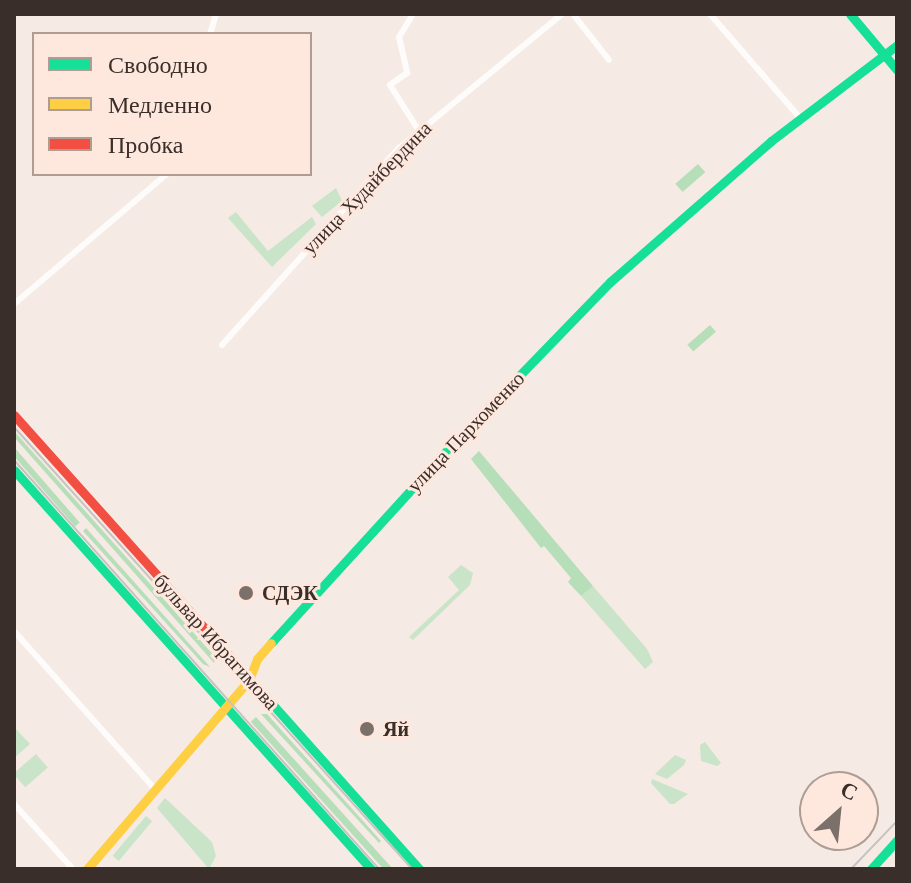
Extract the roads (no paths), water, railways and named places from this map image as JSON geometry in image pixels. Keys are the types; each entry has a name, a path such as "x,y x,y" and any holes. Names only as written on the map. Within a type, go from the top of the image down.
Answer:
{"main road":[{"path":"850,14 897,70"},
{"name":"улица Пархоменко","path":"87,869 249,680 257,659 450,447 610,282 719,184 897,45"},
{"name":"бульвар Ибрагимова","path":"14,415 419,869"},
{"name":"бульвар Ибрагимова","path":"14,470 371,869"},
{"path":"871,869 897,840"}],"street":[{"path":"413,14 399,37 407,73 390,85 419,131"},
{"name":"улица Худайбердина","path":"222,345 399,148 562,14"},
{"path":"573,14 609,60"},
{"path":"710,14 800,118"},
{"path":"14,304 165,176"},
{"path":"14,631 155,789"},
{"path":"14,804 73,869"}],"tram line":[{"path":"14,427 412,869"},
{"path":"14,460 379,869"},
{"path":"851,869 897,821"}],"place":[{"name":"СДЭК","path":"246,593"},
{"name":"Яй","path":"367,729"}]}
